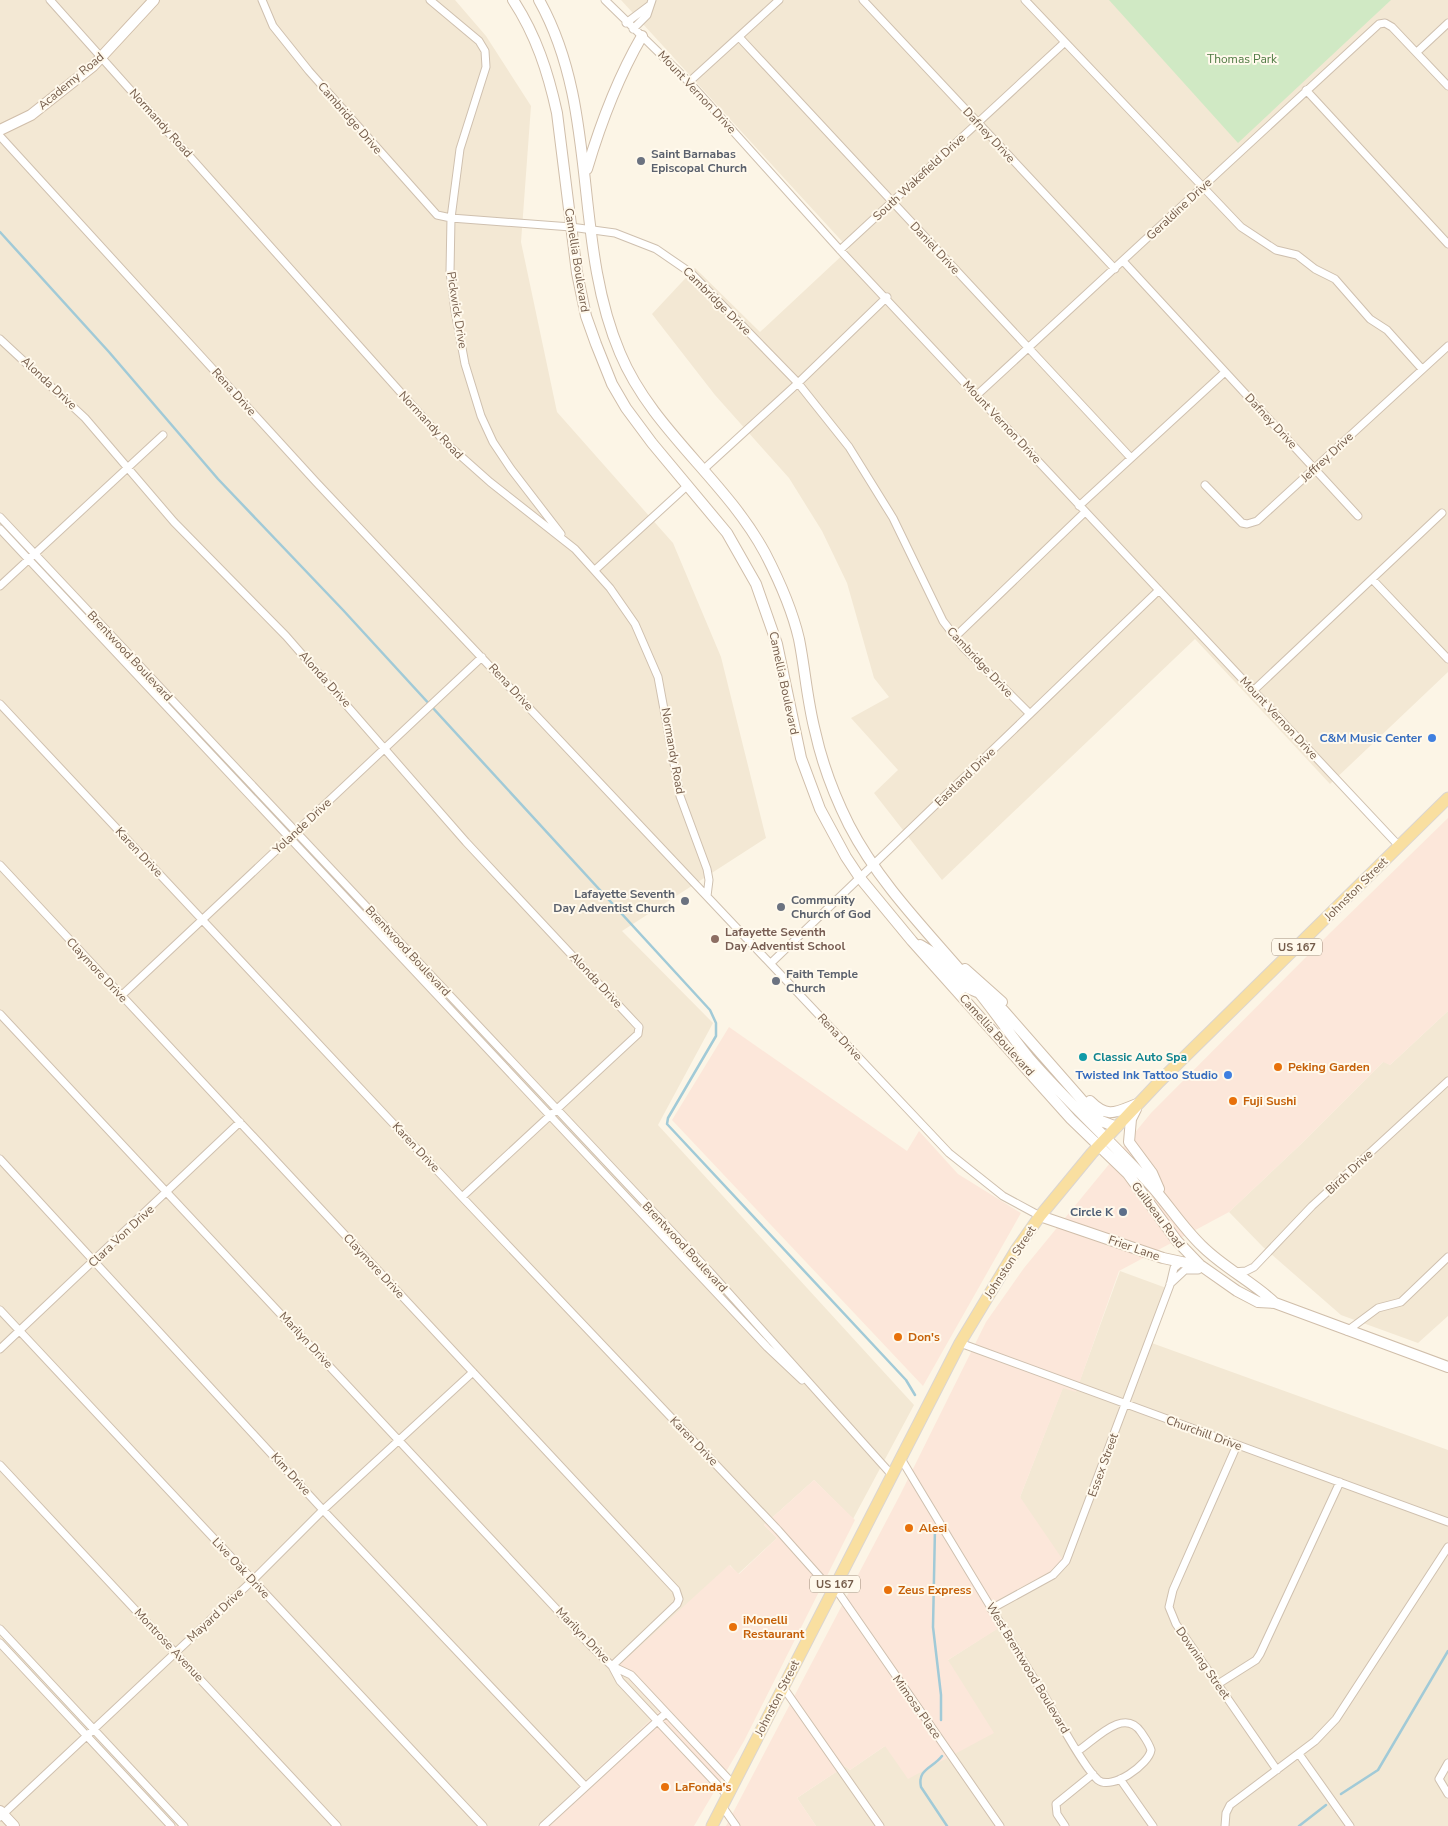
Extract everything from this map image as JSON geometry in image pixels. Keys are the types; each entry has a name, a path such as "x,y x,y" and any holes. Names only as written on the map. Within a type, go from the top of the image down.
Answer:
{"main road":[{"name":"Academy Road","path":"0,130 31,114 102,58 154,0"},
{"name":"Camellia Boulevard","path":"513,0 542,55 552,91 557,113 571,226 586,316 612,384 626,408 652,443 726,533 759,591 778,644 801,758 826,822 860,878 912,941 1071,1119 1102,1142"},
{"name":"Camellia Boulevard","path":"539,0 567,69 586,172 590,229 604,305 629,372 662,423 739,511 754,534 784,591 798,638 810,711 824,764 843,813 873,866 981,994 1029,1057 1102,1142"},
{"path":"586,172 605,112 623,69 642,36"},
{"name":"Johnston Street","path":"712,1826 891,1474 960,1343 1016,1250 1040,1216 1102,1142 1138,1104 1448,798"},
{"path":"912,941 930,951 963,986 994,1002 1099,1119 1117,1127"},
{"path":"952,960 977,978 1018,1018 1098,1109 1106,1113 1115,1113 1138,1104"},
{"path":"1138,1104 1131,1119 1129,1142 1152,1173 1164,1199"},
{"name":"Guilbeau Road","path":"1102,1142 1164,1199 1193,1238 1233,1272 1275,1303 1448,1367"},
{"name":"Guilbeau Road","path":"1102,1142 1128,1174 1167,1229 1200,1266 1258,1302 1275,1303"},
{"name":"Frier Lane","path":"1040,1216 1163,1258 1216,1268 1238,1284 1256,1288"},
{"path":"1,1814 14,1826"}],"street":[{"name":"Normandy Road","path":"50,0 445,442 490,482 569,544 594,570 623,606 653,661 664,699 680,796 707,869 709,880 707,896"},
{"name":"Cambridge Drive","path":"262,0 273,26 309,71 431,210 442,217 571,226 614,233 656,249 677,262 707,288 798,383 867,474 897,527 943,621 955,637 1030,714"},
{"name":"Pickwick Drive","path":"430,0 479,41 485,51 486,67 460,149 451,218 450,272 454,311 466,364 481,416 494,442 511,469 569,544"},
{"name":"Mount Vernon Drive","path":"605,0 626,23 689,82 840,250 887,297 1079,506 1399,846"},
{"path":"689,82 780,0"},
{"name":"Dafney Drive","path":"863,0 1114,269"},
{"path":"1025,0 1240,227 1276,250 1297,255 1315,269 1335,279 1370,320 1387,330 1422,369"},
{"path":"626,23 651,3"},
{"path":"633,29 647,15 651,3"},
{"path":"1448,22 1417,52 1448,86"},
{"name":"Geraldine Drive","path":"977,395 1375,27 1382,23 1392,27 1417,52"},
{"name":"Daniel Drive","path":"739,37 1131,458"},
{"name":"South Wakefield Drive","path":"840,250 1064,43"},
{"path":"1306,90 1448,244"},
{"name":"Rena Drive","path":"0,136 316,482 963,1166 1003,1196 1040,1216"},
{"name":"Dafney Drive","path":"1123,261 1358,516"},
{"path":"704,469 798,383 887,297"},
{"name":"Alonda Drive","path":"0,339 85,418 174,522 286,636 466,842 635,1022 639,1030 638,1034 553,1112"},
{"name":"Jeffrey Drive","path":"1205,485 1242,523 1252,524 1315,469 1448,346"},
{"path":"1079,506 1224,372"},
{"path":"0,586 163,435"},
{"path":"594,570 688,485"},
{"path":"955,637 1086,512"},
{"path":"1253,691 1442,513"},
{"name":"Brentwood Boulevard","path":"0,517 31,556 290,838 788,1357 812,1388 891,1474"},
{"name":"Brentwood Boulevard","path":"0,529 31,556 296,832 553,1112"},
{"path":"1372,579 1448,659"},
{"name":"Eastland Drive","path":"771,963 1159,590"},
{"name":"Yolande Drive","path":"121,996 482,657"},
{"name":"Karen Drive","path":"0,704 462,1197 778,1530 827,1586 833,1589"},
{"name":"Claymore Drive","path":"0,865 677,1592 677,1604 612,1666"},
{"name":"Marilyn Drive","path":"0,1014 590,1645 612,1666 620,1681 657,1720 725,1800 736,1826"},
{"name":"Birch Drive","path":"1254,1267 1312,1206 1448,1080"},
{"path":"462,1197 553,1112"},
{"name":"Clara Von Drive","path":"0,1348 167,1193 240,1122"},
{"name":"Kim Drive","path":"0,1159 324,1510 585,1786"},
{"path":"1347,1331 1378,1308 1401,1302 1448,1257"},
{"name":"Essex Street","path":"991,1609 1053,1575 1066,1561 1170,1284 1174,1268 1181,1262"},
{"path":"1233,1272 1246,1271 1254,1267 1256,1288"},
{"path":"1170,1284 1185,1270 1209,1272"},
{"name":"Live Oak Drive","path":"0,1310 483,1826"},
{"name":"Churchill Drive","path":"960,1343 1448,1522"},
{"name":"Mayard Drive","path":"1,1814 94,1730 324,1510 473,1372"},
{"name":"Downing Street","path":"1237,1445 1169,1602 1170,1612 1176,1624 1278,1770"},
{"name":"West Brentwood Boulevard","path":"900,1457 991,1609 1094,1774"},
{"name":"Montrose Avenue","path":"0,1465 337,1826"},
{"path":"1218,1684 1256,1660 1260,1654 1340,1482"},
{"path":"1226,1826 1226,1813 1230,1805 1315,1741 1336,1718 1448,1547"},
{"name":"Mimosa Place","path":"833,1589 847,1605 1000,1826"},
{"path":"0,1630 184,1826"},
{"path":"0,1643 171,1826"},
{"path":"26,1671 33,1665"},
{"name":"Marilyn Drive","path":"612,1666 631,1675 733,1784"},
{"path":"783,1687 880,1826"},
{"path":"543,1826 666,1712"},
{"path":"1065,1826 1056,1811 1058,1800 1094,1774 1105,1783 1112,1783 1145,1763 1150,1755 1149,1745 1132,1722 1118,1723 1078,1751"},
{"path":"1299,1754 1350,1826"},
{"path":"1448,1763 1440,1779 1448,1794"},
{"path":"1120,1779 1152,1826"},
{"path":"155,1809 162,1802"}],"shaded area":[{"path":"0,0 455,0 486,36 531,106 521,242 557,412 673,543 721,657 766,838 622,931 713,1023 658,1125 914,1405 853,1519 814,1480 764,1525 777,1538 738,1574 730,1565 659,1712 537,1826 0,1826"},
{"path":"621,0 1448,0 1448,672 1330,784 1195,639 942,880 874,793 898,770 851,718 889,697 874,678 847,583 822,531 789,478 715,395 652,314 695,268 760,332 849,249"},
{"path":"1448,818 1448,1011 1390,1065 1383,1062 1301,1144 1229,1212 1119,1271 1076,1392 1063,1388 1020,1497 1063,1560 1055,1569 989,1605 1002,1626 948,1660 994,1733 908,1779 885,1746 850,1770 845,1766 797,1798 816,1826 726,1826 900,1495 986,1322 1024,1268 1151,1113 1329,934"},
{"path":"1448,1011 1448,1316 1418,1343 1341,1315 1263,1247 1229,1212 1301,1144 1384,1061 1390,1065"},
{"path":"729,1027 907,1151 919,1131 958,1174 1021,1213 923,1386 672,1120"},
{"path":"1120,1271 1169,1289 1149,1342 1448,1450 1448,1826 816,1826 797,1798 845,1766 850,1770 885,1746 948,1660 1001,1626 989,1605 1055,1569 1020,1497 1063,1387 1076,1391"},
{"path":"814,1480 855,1520 744,1741 694,1826 537,1826 659,1712 617,1667 729,1565 739,1574 777,1538 764,1525"}],"green space":[{"name":"Thomas Park","path":"1109,0 1391,0 1238,143"}],"waterway":[{"path":"0,232 109,352 218,479 343,610 710,1010 716,1023 716,1036 668,1118 667,1124 906,1380 915,1395"},
{"path":"935,1528 933,1627 941,1695 941,1720"},
{"path":"1341,1794 1378,1770 1448,1651"},
{"path":"942,1756 924,1772 920,1781 921,1787 947,1826"},
{"path":"1299,1826 1326,1805"}],"place":[{"name":"Saint Barnabas Episcopal Church","path":"641,161"},
{"name":"C&M Music Center","path":"1432,738"},
{"name":"Lafayette Seventh Day Adventist Church","path":"685,901"},
{"name":"Community Church of God","path":"781,907"},
{"name":"Lafayette Seventh Day Adventist School","path":"715,939"},
{"name":"Faith Temple Church","path":"776,981"},
{"name":"Classic Auto Spa","path":"1083,1057"},
{"name":"Peking Garden","path":"1278,1067"},
{"name":"Twisted Ink Tattoo Studio","path":"1228,1075"},
{"name":"Fuji Sushi","path":"1233,1101"},
{"name":"Circle K","path":"1123,1212"},
{"name":"Don's","path":"898,1337"},
{"name":"Alesi","path":"909,1528"},
{"name":"Zeus Express","path":"888,1590"},
{"name":"iMonelli Restaurant","path":"733,1627"},
{"name":"LaFonda's","path":"665,1787"}]}
